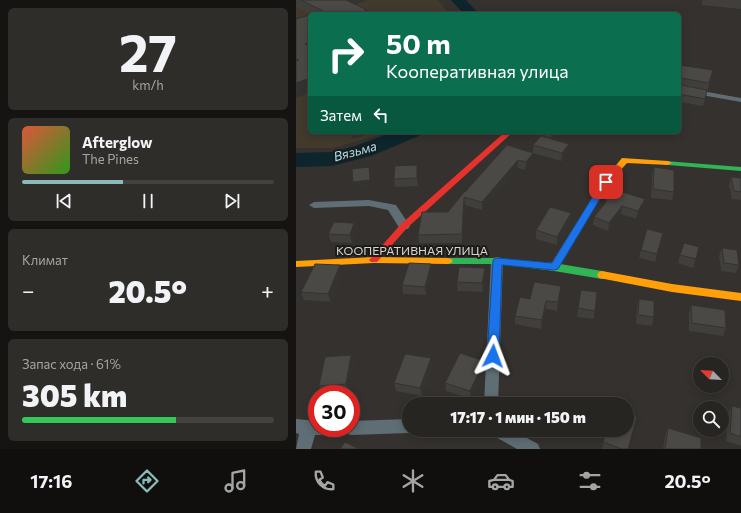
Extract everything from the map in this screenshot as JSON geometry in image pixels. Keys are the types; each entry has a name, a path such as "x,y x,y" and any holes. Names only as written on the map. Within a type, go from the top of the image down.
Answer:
{"street":[{"path":"681,89 741,100"},
{"path":"374,260 404,226 507,134"},
{"path":"554,267 606,182 626,160 741,169"},
{"path":"314,205 369,203 392,207 404,226"},
{"name":"КООПЕРАТИВНАЯ УЛИЦА","path":"296,264 374,260 498,261 554,267 672,288 741,297"},
{"path":"491,397 498,261"},
{"path":"360,428 402,426"},
{"path":"303,449 308,435"},
{"path":"510,437 532,449"}],"shaded area":[{"path":"296,0 438,0 447,12 308,12 308,134 383,134 333,148 296,148"}],"building":[{"path":"301,0 346,0 367,10 362,12 320,12 323,11"},
{"path":"308,16 308,43 305,44 308,46 308,79 296,83 296,61 299,60 296,59 296,19"},
{"path":"681,65 713,70 709,83 681,78"},
{"path":"681,85 707,90 705,99 681,94"},
{"path":"541,136 569,144 562,153 533,145"},
{"path":"507,145 533,153 526,162 518,160 482,202 464,197 462,234 418,235 422,212 448,212"},
{"path":"417,165 417,178 394,179 395,166"},
{"path":"369,167 370,180 353,182 352,169"},
{"path":"654,167 674,170 674,192 653,189"},
{"path":"731,177 741,178 741,192 734,191"},
{"path":"613,189 645,199 638,211 622,206 609,223 594,217 607,201 605,200"},
{"path":"550,207 571,213 557,237 536,230"},
{"path":"334,222 354,223 350,235 328,234"},
{"path":"647,229 663,233 657,254 641,250"},
{"path":"684,243 699,247 696,259 680,255"},
{"path":"722,248 737,250 739,265 724,263"},
{"path":"409,263 431,264 425,287 402,285"},
{"path":"315,264 340,265 328,294 301,292"},
{"path":"459,267 485,268 482,283 457,282"},
{"path":"534,282 561,286 558,302 546,301 542,320 515,316 520,297 530,299"},
{"path":"581,290 597,292 595,311 578,308"},
{"path":"639,299 654,301 654,317 638,315"},
{"path":"691,305 725,310 726,328 692,323"},
{"path":"460,353 484,361 470,391 445,383"},
{"path":"405,354 431,358 420,388 394,383"},
{"path":"351,355 346,384 319,385 325,357"},
{"path":"732,406 741,408 741,437 730,433"},
{"path":"634,416 637,417 634,428"},
{"path":"668,428 693,436 693,437 701,438 701,449 665,449"},
{"path":"605,437 631,437 628,449 622,449 603,442"},
{"path":"345,442 359,449 340,449"}],"waterway":[{"name":"Вязьма","path":"458,0 470,12"},
{"name":"Вязьма","path":"296,160 332,159 363,151 407,134"}],"traffic: fast":[{"path":"668,163 741,169"},
{"path":"448,261 497,261 554,267 602,275"}],"traffic: slow":[{"path":"554,267 606,182 625,160 668,163"},
{"path":"296,264 374,260 448,261"},
{"path":"602,275 672,288 741,297"}],"traffic: jam":[{"path":"374,260 404,226 507,134"}],"route":[{"path":"493,356 498,261 554,267 606,182"}]}
